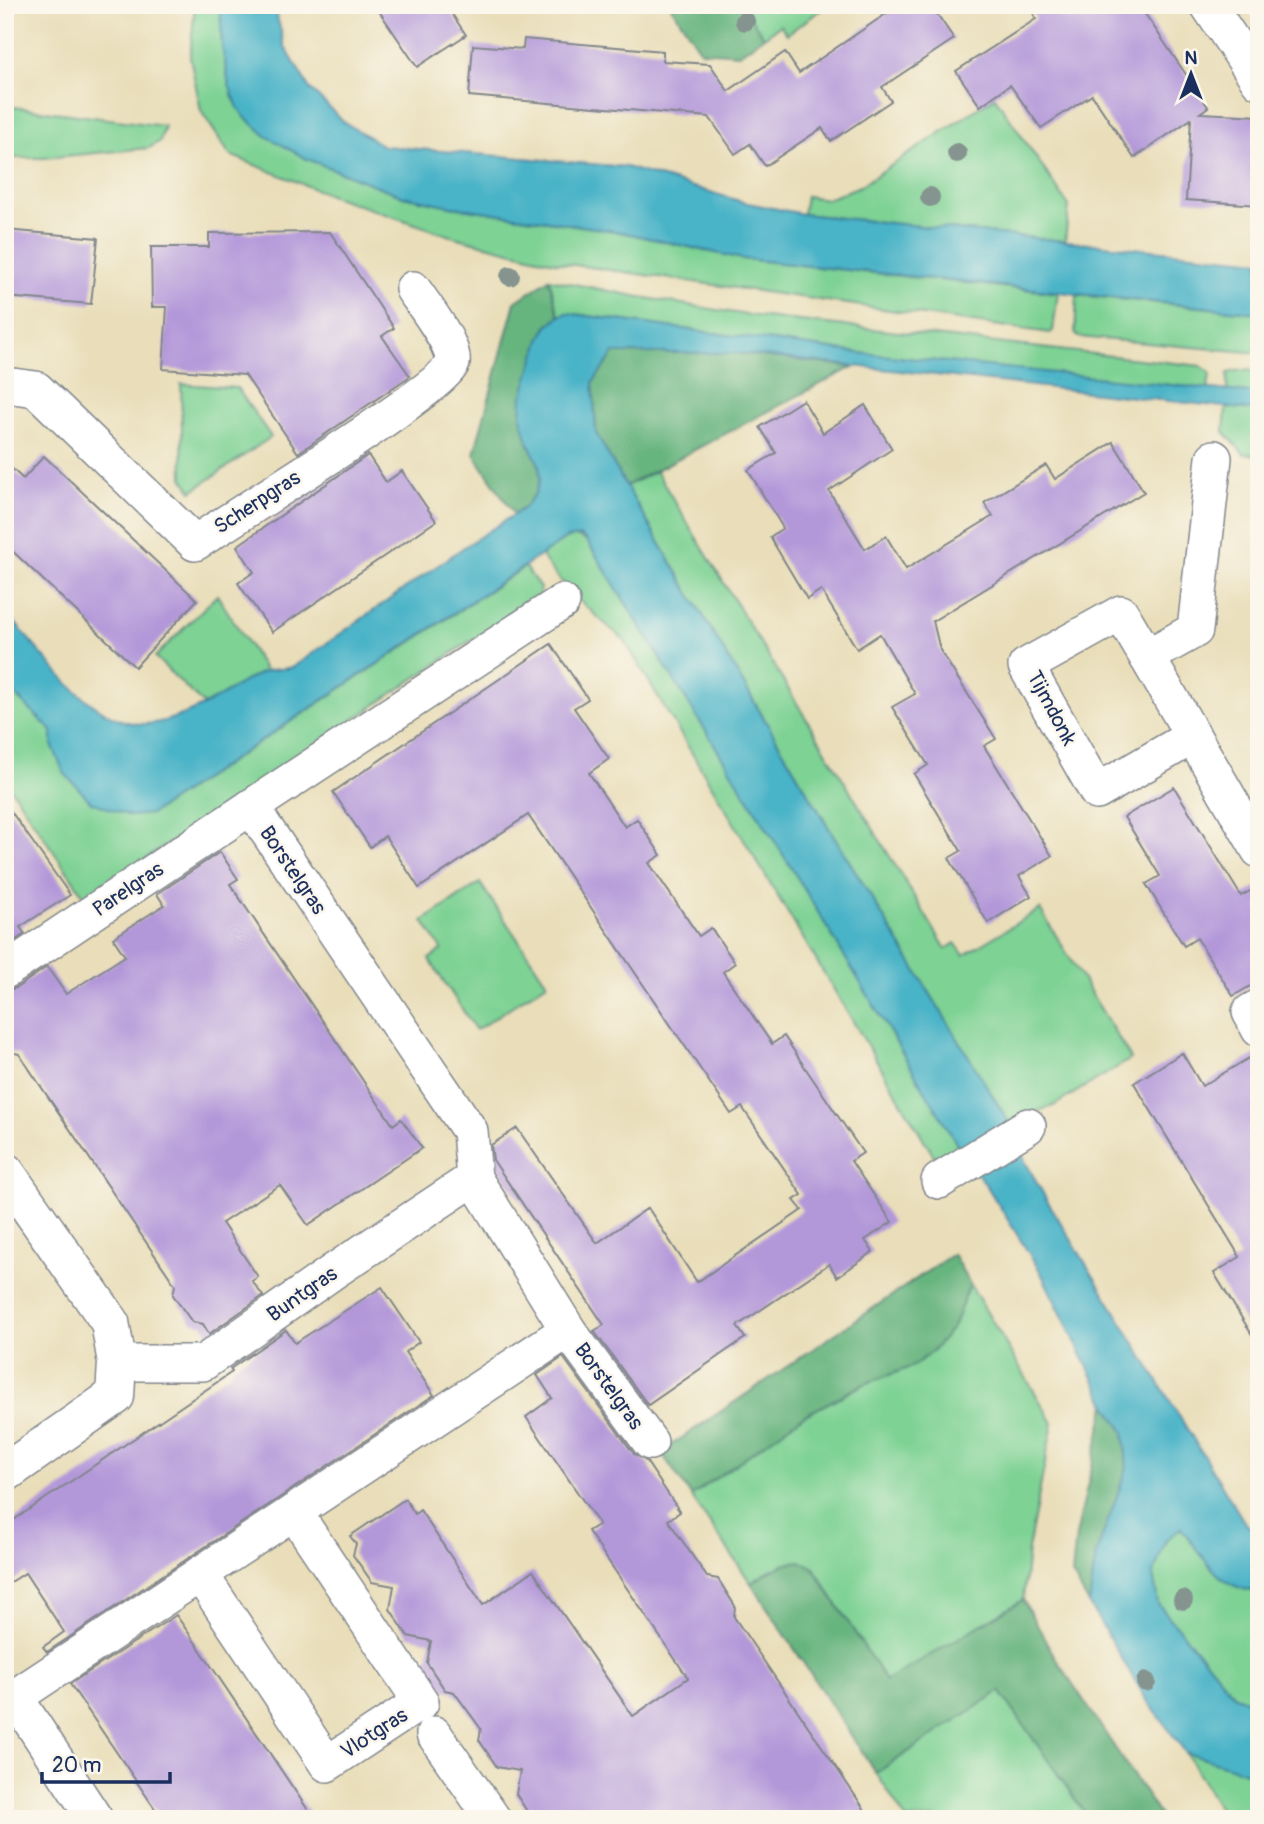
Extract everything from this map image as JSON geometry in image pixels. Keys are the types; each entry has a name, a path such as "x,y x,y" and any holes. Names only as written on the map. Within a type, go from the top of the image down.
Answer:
{"street":[{"path":"1208,5 1259,80"},
{"name":"Scherpgras","path":"5,385 36,389 195,543 386,419 445,375 452,362 451,348 413,289"},
{"path":"1147,657 1195,630 1214,458"},
{"name":"Borstelgras","path":"474,1178 470,1131 251,807 562,603"},
{"name":"Tijmdonk","path":"1193,736 1097,792 1026,666 1121,613 1147,657 1193,736 1259,850"},
{"name":"Parelgras","path":"5,971 251,807"},
{"path":"1259,1007 1250,1013 1259,1030"},
{"path":"939,1181 1028,1126"},
{"path":"5,1172 110,1322 117,1363 115,1396 5,1472"},
{"path":"95,1819 15,1697 568,1330 474,1178"},
{"name":"Buntgras","path":"117,1363 203,1363 334,1271 474,1178"},
{"name":"Borstelgras","path":"568,1330 650,1442"},
{"name":"Vlotgras","path":"200,1574 327,1764 400,1716 421,1702 294,1512"},
{"name":"Vlotgras","path":"434,1734 493,1819"}],"green space":[{"path":"195,5 220,5 222,47 233,98 245,117 267,136 307,159 403,196 455,207 621,232 743,259 1058,293 1053,331 1050,333 554,262 454,237 332,196 230,155 201,111 190,57"},
{"path":"670,5 742,5 764,37 739,54 701,51"},
{"path":"742,5 828,5 787,34 781,25 764,37"},
{"path":"995,97 1069,206 1065,241 803,214 806,196 827,199 860,186"},
{"path":"5,106 165,126 160,141 149,148 44,158 5,158"},
{"path":"549,279 747,315 1201,366 1210,373 1208,390 860,353 567,313 559,316"},
{"path":"549,279 559,316 546,328 528,442 539,465 540,479 535,494 524,508 514,514 474,454 515,302"},
{"path":"1077,295 1259,313 1259,353 1078,337 1075,333"},
{"path":"614,353 737,353 853,367 626,486 596,433 593,382"},
{"path":"1240,370 1259,371 1259,394 1227,391 1228,373"},
{"path":"181,384 237,388 271,437 192,491 183,478"},
{"path":"1226,407 1259,411 1259,455 1244,454 1224,432"},
{"path":"656,471 946,949 955,943 964,955 1040,909 1131,1059 1053,1106 1025,1116 1011,1126 829,828 626,486"},
{"path":"575,536 587,541 794,872 963,1154 941,1168 624,640 569,590 541,555 567,538"},
{"path":"525,567 540,588 539,595 86,899 5,780 5,685 52,731 52,745 151,814"},
{"path":"217,595 266,672 204,705 155,657"},
{"path":"480,883 547,983 476,1030 429,959 442,950 423,921"},
{"path":"953,1254 970,1284 953,1327 934,1350 913,1366 862,1385 803,1416 691,1496 661,1452"},
{"path":"970,1284 1053,1423 1028,1549 1023,1600 886,1682 813,1566 772,1569 751,1583 691,1496 803,1416 862,1385 913,1366 953,1327"},
{"path":"1106,1404 1124,1432 1127,1468 1096,1554 1089,1604 1072,1574 1076,1536"},
{"path":"1181,1528 1222,1578 1245,1590 1259,1592 1259,1705 1235,1696 1158,1604 1153,1574 1166,1540"},
{"path":"799,1561 812,1566 886,1681 1023,1600 1055,1657 1162,1819 1089,1819 1000,1691 876,1773 751,1583 768,1572"},
{"path":"1000,1691 1089,1819 906,1819 876,1773"},
{"path":"1186,1753 1259,1776 1259,1819 1225,1819"}],"water":[{"path":"220,5 274,5 285,47 310,89 344,122 384,146 626,167 743,202 803,214 1259,261 1259,313 743,259 621,232 455,207 403,196 307,159 266,136 245,117 238,108 229,85 222,47"},
{"path":"566,313 860,353 1259,394 1259,411 737,353 614,353 593,382 596,433 626,486 829,828 1011,1126 1025,1161 1045,1197 1245,1523 1259,1533 1259,1592 1245,1590 1222,1578 1181,1528 1166,1540 1153,1574 1158,1604 1235,1696 1259,1705 1259,1776 1186,1753 1146,1699 1089,1604 1096,1554 1127,1468 1124,1432 1106,1404 1040,1271 988,1188 963,1154 794,872 587,541 581,536 567,538 151,814 130,816 91,802 64,773 52,745 52,731 5,685 5,611 49,663 84,698 103,712 123,721 151,724 183,715 258,674 293,667 524,508 535,494 540,479 539,465 528,442 521,417 522,397 541,337 552,322"}],"building":[{"path":"375,5 446,5 466,35 417,67"},
{"path":"899,5 931,5 954,39 882,87 891,101 831,141 822,128 765,166 750,144 735,154 709,117 469,96 473,45 523,49 524,39 663,51 663,61 710,64 728,91 785,52 799,73"},
{"path":"1029,5 1139,5 1208,107 1200,113 1259,116 1259,205 1186,200 1191,119 1134,158 1092,95 1041,128 1010,85 980,106 956,71 1036,19"},
{"path":"5,230 98,238 91,304 5,297"},
{"path":"330,232 394,328 382,336 410,376 298,453 245,375 163,369 167,307 152,307 151,247 209,247 209,233"},
{"path":"803,400 823,433 865,405 892,449 829,491 865,549 886,536 906,569 993,516 984,503 1046,465 1055,479 1113,442 1144,492 933,621 940,650 996,739 984,746 1052,856 1019,876 1031,896 988,923 949,858 961,851 914,774 928,765 892,707 915,694 880,634 857,649 821,590 807,599 770,537 783,528 748,470 776,453 760,427"},
{"path":"368,455 386,482 402,471 436,521 272,632 238,583 254,572 237,546"},
{"path":"44,456 197,600 135,667 5,544 5,462 23,479"},
{"path":"551,644 588,699 574,708 609,759 589,773 625,827 637,819 661,855 649,863 699,936 711,928 735,963 723,972 772,1044 784,1036 863,1153 851,1161 892,1222 865,1240 873,1252 837,1277 829,1264 737,1326 745,1338 648,1405 594,1331 604,1325 493,1160 491,1145 517,1128 597,1243 648,1208 697,1282 802,1210 794,1200 802,1195 742,1107 731,1114 528,815 419,888 385,836 370,847 333,792"},
{"path":"1174,787 1241,896 1259,886 1259,981 1233,996 1197,938 1184,946 1146,884 1160,876 1124,817"},
{"path":"5,803 70,895 20,927 25,934 5,947"},
{"path":"220,852 238,879 230,884 393,1125 401,1119 422,1148 308,1225 280,1185 222,1223 258,1277 252,1281 263,1296 209,1334 203,1324 192,1322 173,1295 175,1285 19,1054 5,1051 5,991 16,988 47,967 66,994 125,956 113,938 164,905 157,894"},
{"path":"1259,1052 1259,1346 1214,1273 1240,1257 1134,1083 1182,1053 1202,1086"},
{"path":"382,1287 419,1342 405,1352 434,1395 47,1652 43,1647 64,1632 25,1573 5,1586 5,1526 232,1372 230,1369 286,1330 295,1343"},
{"path":"563,1357 634,1454 646,1461 680,1512 668,1520 707,1577 718,1579 735,1606 734,1617 871,1819 532,1819 516,1794 520,1771 497,1767 479,1740 481,1729 454,1692 445,1690 427,1663 431,1641 408,1636 390,1609 394,1586 372,1582 353,1555 356,1544 350,1536 405,1499 415,1514 420,1510 483,1605 533,1571 633,1716 688,1678 588,1531 599,1524 526,1417 552,1398 537,1375"},
{"path":"176,1615 314,1819 162,1819 70,1684"}]}
